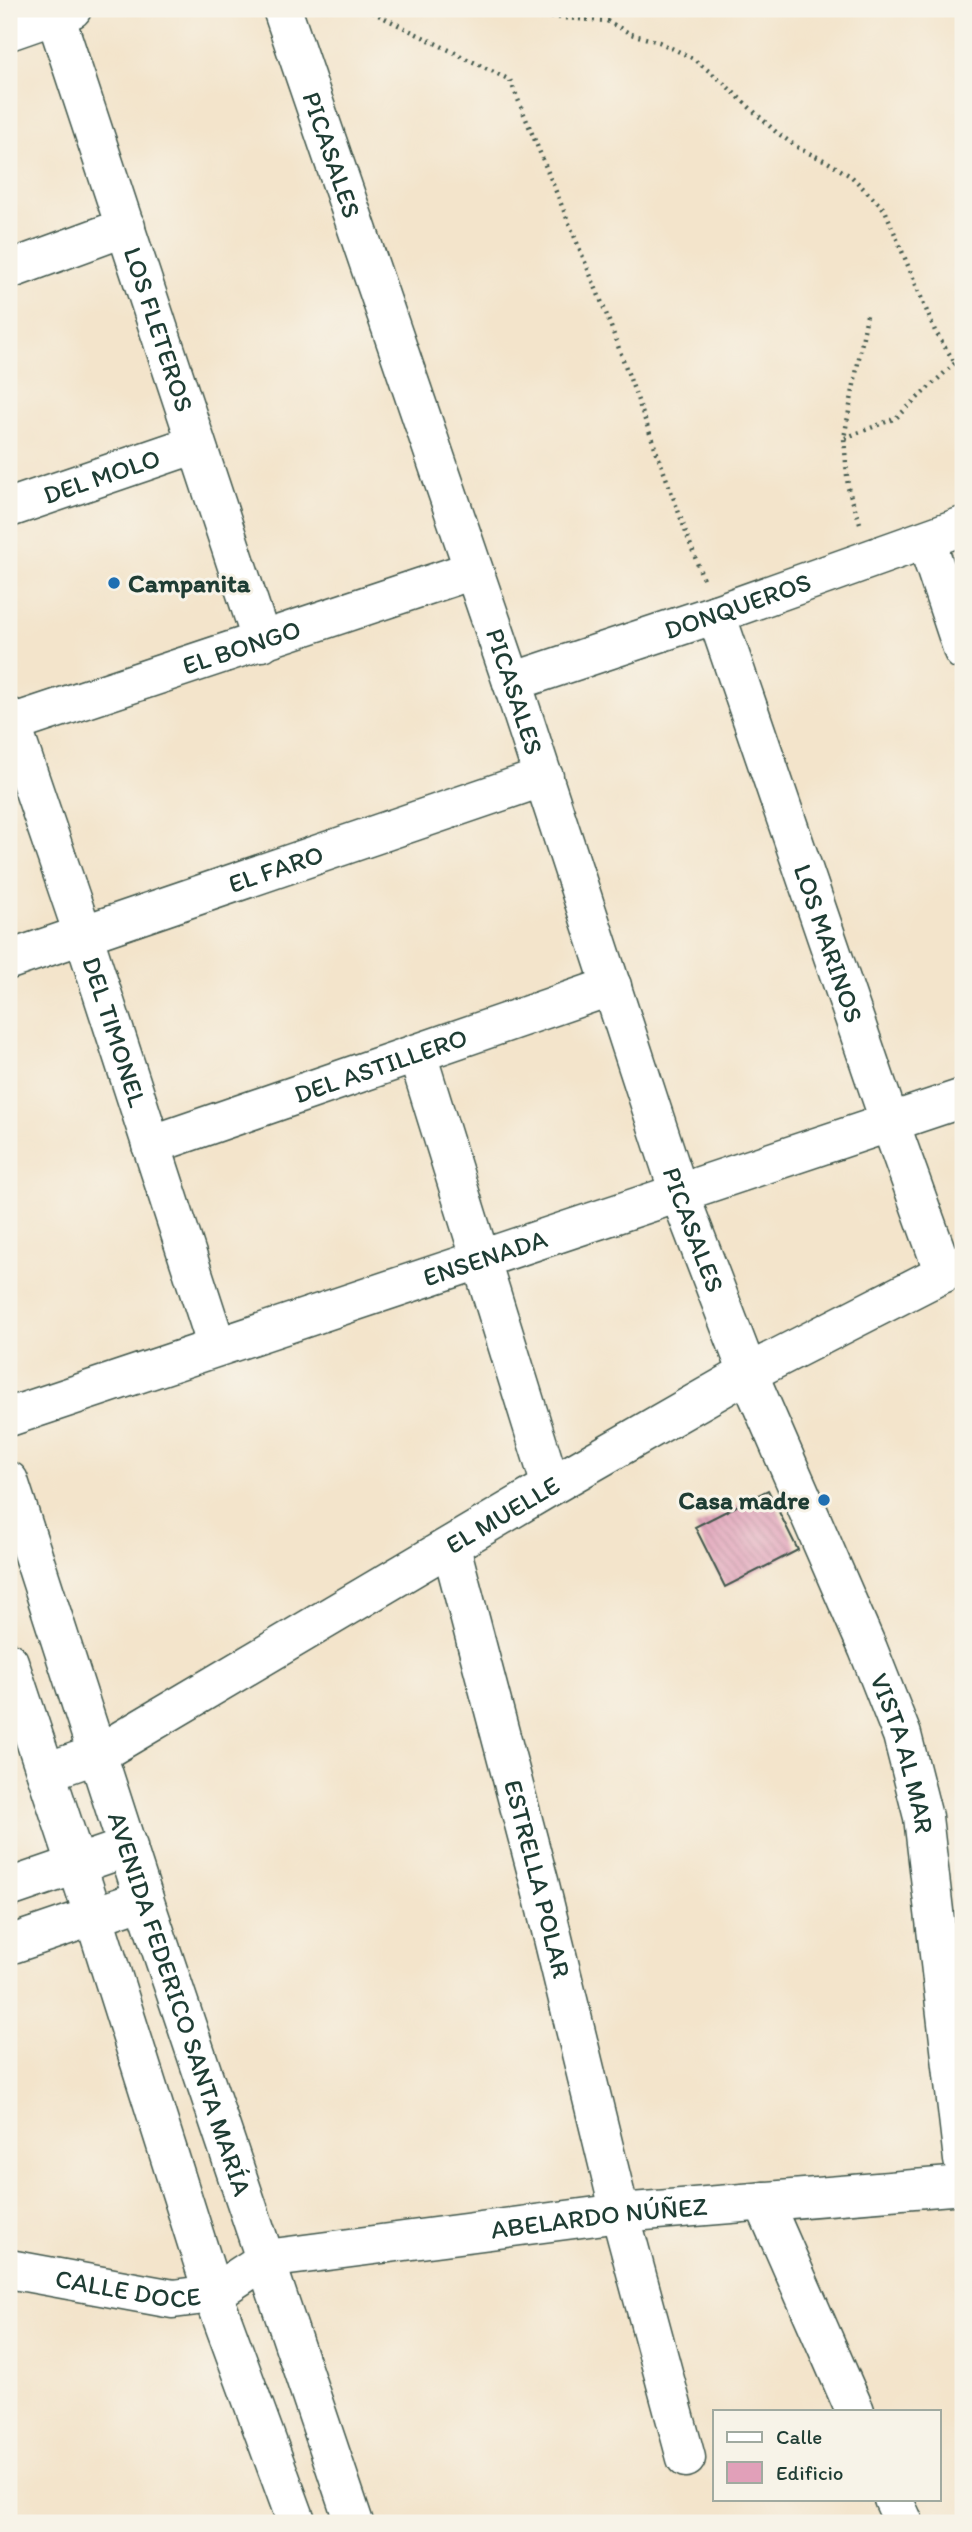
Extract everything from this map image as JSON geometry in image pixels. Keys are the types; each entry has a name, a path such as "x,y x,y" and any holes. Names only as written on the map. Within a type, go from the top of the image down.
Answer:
{"street":[{"name":"PICASALES","path":"282,9 544,777 679,1193 748,1373"},
{"path":"9,31 64,12"},
{"name":"LOS FLETEROS","path":"64,12 127,227 262,642"},
{"path":"9,270 127,227"},
{"name":"DEL MOLO","path":"9,508 196,444"},
{"name":"DONQUEROS","path":"512,682 716,614 963,526"},
{"path":"926,540 963,651"},
{"name":"EL BONGO","path":"10,721 262,642 473,570"},
{"name":"LOS MARINOS","path":"716,614 890,1122 954,1268"},
{"name":"DEL TIMONEL","path":"10,721 83,934 217,1347"},
{"name":"EL FARO","path":"9,960 544,777"},
{"name":"DEL ASTILLERO","path":"151,1145 612,986"},
{"path":"417,1054 551,1486"},
{"name":"ENSENADA","path":"9,1417 963,1098"},
{"name":"EL MUELLE","path":"46,1773 98,1754 551,1486 748,1373 954,1268"},
{"name":"VISTA AL MAR","path":"748,1373 868,1649 902,1735 923,1817 963,2161"},
{"name":"AVENIDA FEDERICO SANTA MARÍA","path":"9,1481 144,1899 240,2276 297,2523"},
{"name":"ESTRELLA POLAR","path":"450,1547 539,1881 620,2213 686,2458"},
{"name":"AVENIDA FEDERICO SANTA MARÍA","path":"9,1662 93,1914 240,2276 354,2523"},
{"path":"9,1888 128,1847"},
{"path":"9,1945 93,1914 144,1899"},
{"name":"ABELARDO NÚÑEZ","path":"240,2276 620,2213 963,2185"},
{"path":"762,2201 855,2410"},
{"name":"CALLE DOCE","path":"9,2269 173,2299 240,2276"},
{"path":"893,2500 904,2523"}],"path":[{"path":"366,9 510,80 606,313 716,614"},
{"path":"489,9 504,14 607,21 631,33 659,42 692,58 719,78 776,132 800,149 852,177 885,210 935,331 955,363 963,370"},
{"path":"867,315 844,438 848,488 871,558"},
{"path":"844,438 896,418 955,363"}],"building":[{"path":"768,1490 798,1550 725,1587 695,1527"}],"place":[{"name":"Campanita","path":"114,583"},
{"name":"Casa madre","path":"824,1500"}]}
